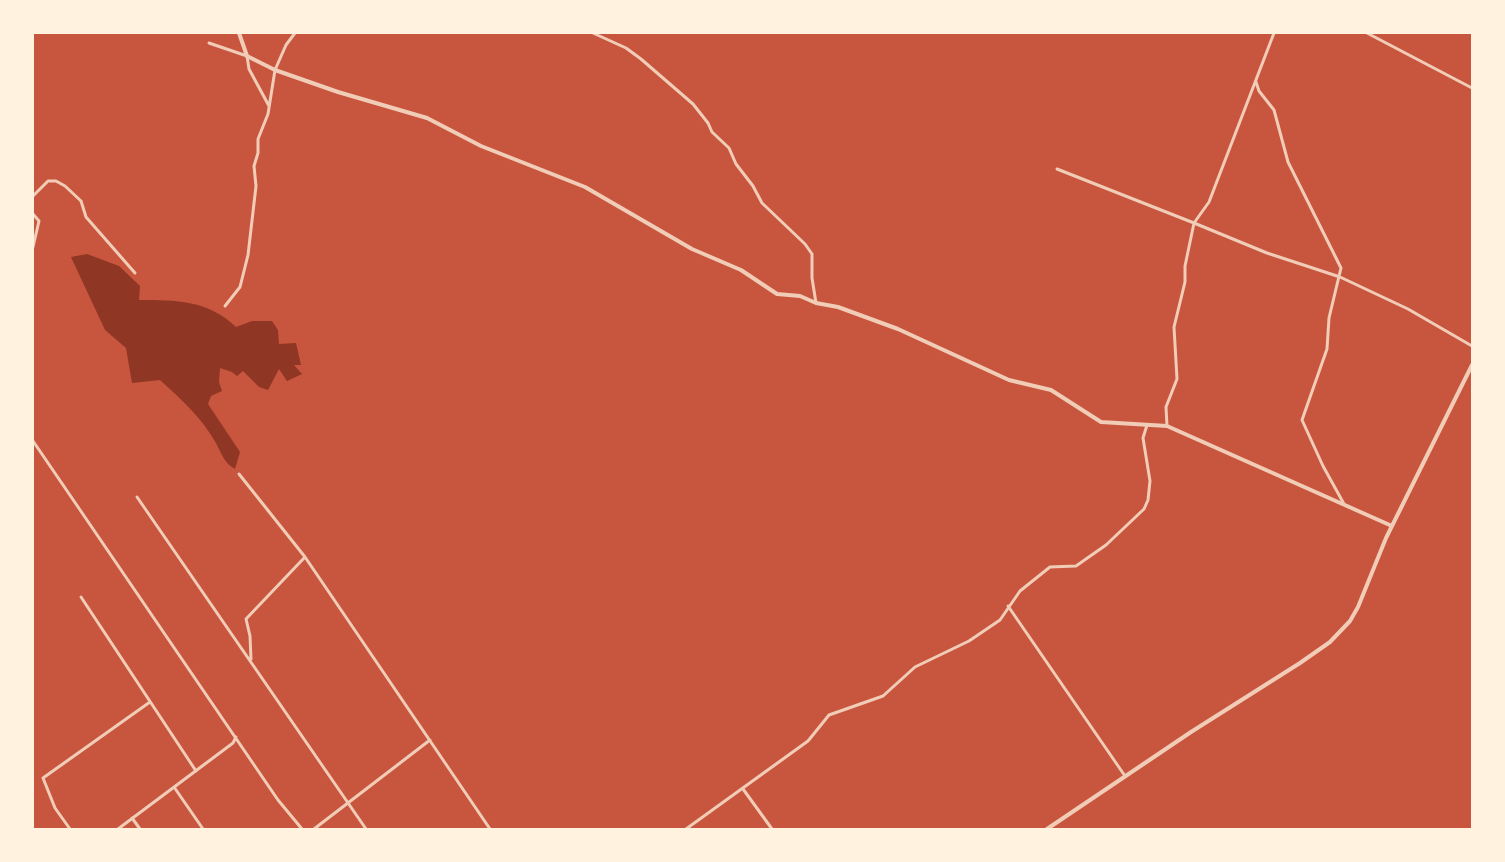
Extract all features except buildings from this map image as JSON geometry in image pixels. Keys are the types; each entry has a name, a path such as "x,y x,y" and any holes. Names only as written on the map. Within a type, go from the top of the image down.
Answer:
{"street":[{"path":"239,33 249,69 269,107"},
{"path":"225,306 240,287 248,255 256,186 254,166 258,153 258,139 269,107 274,70 286,45 295,33"},
{"path":"593,33 626,48 641,59 693,105 708,123 712,132 729,148 736,164 753,186 762,203 805,244 812,254 812,278 816,303"},
{"path":"1167,426 1166,406 1177,379 1174,327 1185,282 1185,266 1194,223 1209,202 1275,33"},
{"path":"1366,33 1472,88"},
{"path":"209,43 247,56 274,70 338,92 427,118 481,146 585,187 692,249 741,270 777,294 800,296 898,329 1009,380 1051,390 1101,422 1167,426 1392,526"},
{"path":"1256,80 1259,91 1274,110 1288,162 1341,268 1329,318 1327,349 1302,420 1345,506"},
{"path":"1057,169 1267,253 1340,277 1408,309 1472,346"},
{"path":"33,196 48,181 56,181 66,186 81,201 86,217 135,273"},
{"path":"33,214 39,221 33,247"},
{"path":"1047,829 1200,726 1300,663 1330,642 1350,621 1392,526 1472,365"},
{"path":"686,829 808,741 829,715 883,696 915,668 969,641 1000,620 1020,591 1050,567 1076,566 1106,545 1144,510 1148,500 1150,481 1143,438 1147,425"},
{"path":"33,441 278,800 302,829"},
{"path":"239,474 306,557 490,829"},
{"path":"137,496 366,829"},
{"path":"251,661 250,636 246,619 306,557"},
{"path":"81,597 196,771"},
{"path":"1008,606 1125,776"},
{"path":"70,829 55,808 43,778 150,702"},
{"path":"118,829 233,743 236,737"},
{"path":"314,829 430,740"},
{"path":"174,787 203,829"},
{"path":"743,789 772,829"},
{"path":"132,818 140,829"},
{"path":"482,829 487,825"}],"shaded area":[{"path":"87,254 119,266 140,286 139,300 191,303 214,311 236,327 252,321 272,321 278,330 279,344 296,343 301,365 294,365 302,374 287,381 279,369 268,390 259,387 243,371 237,376 220,368 219,382 222,391 211,396 208,404 240,452 235,469 226,461 198,417 160,380 132,383 126,348 105,330 71,257"}]}
